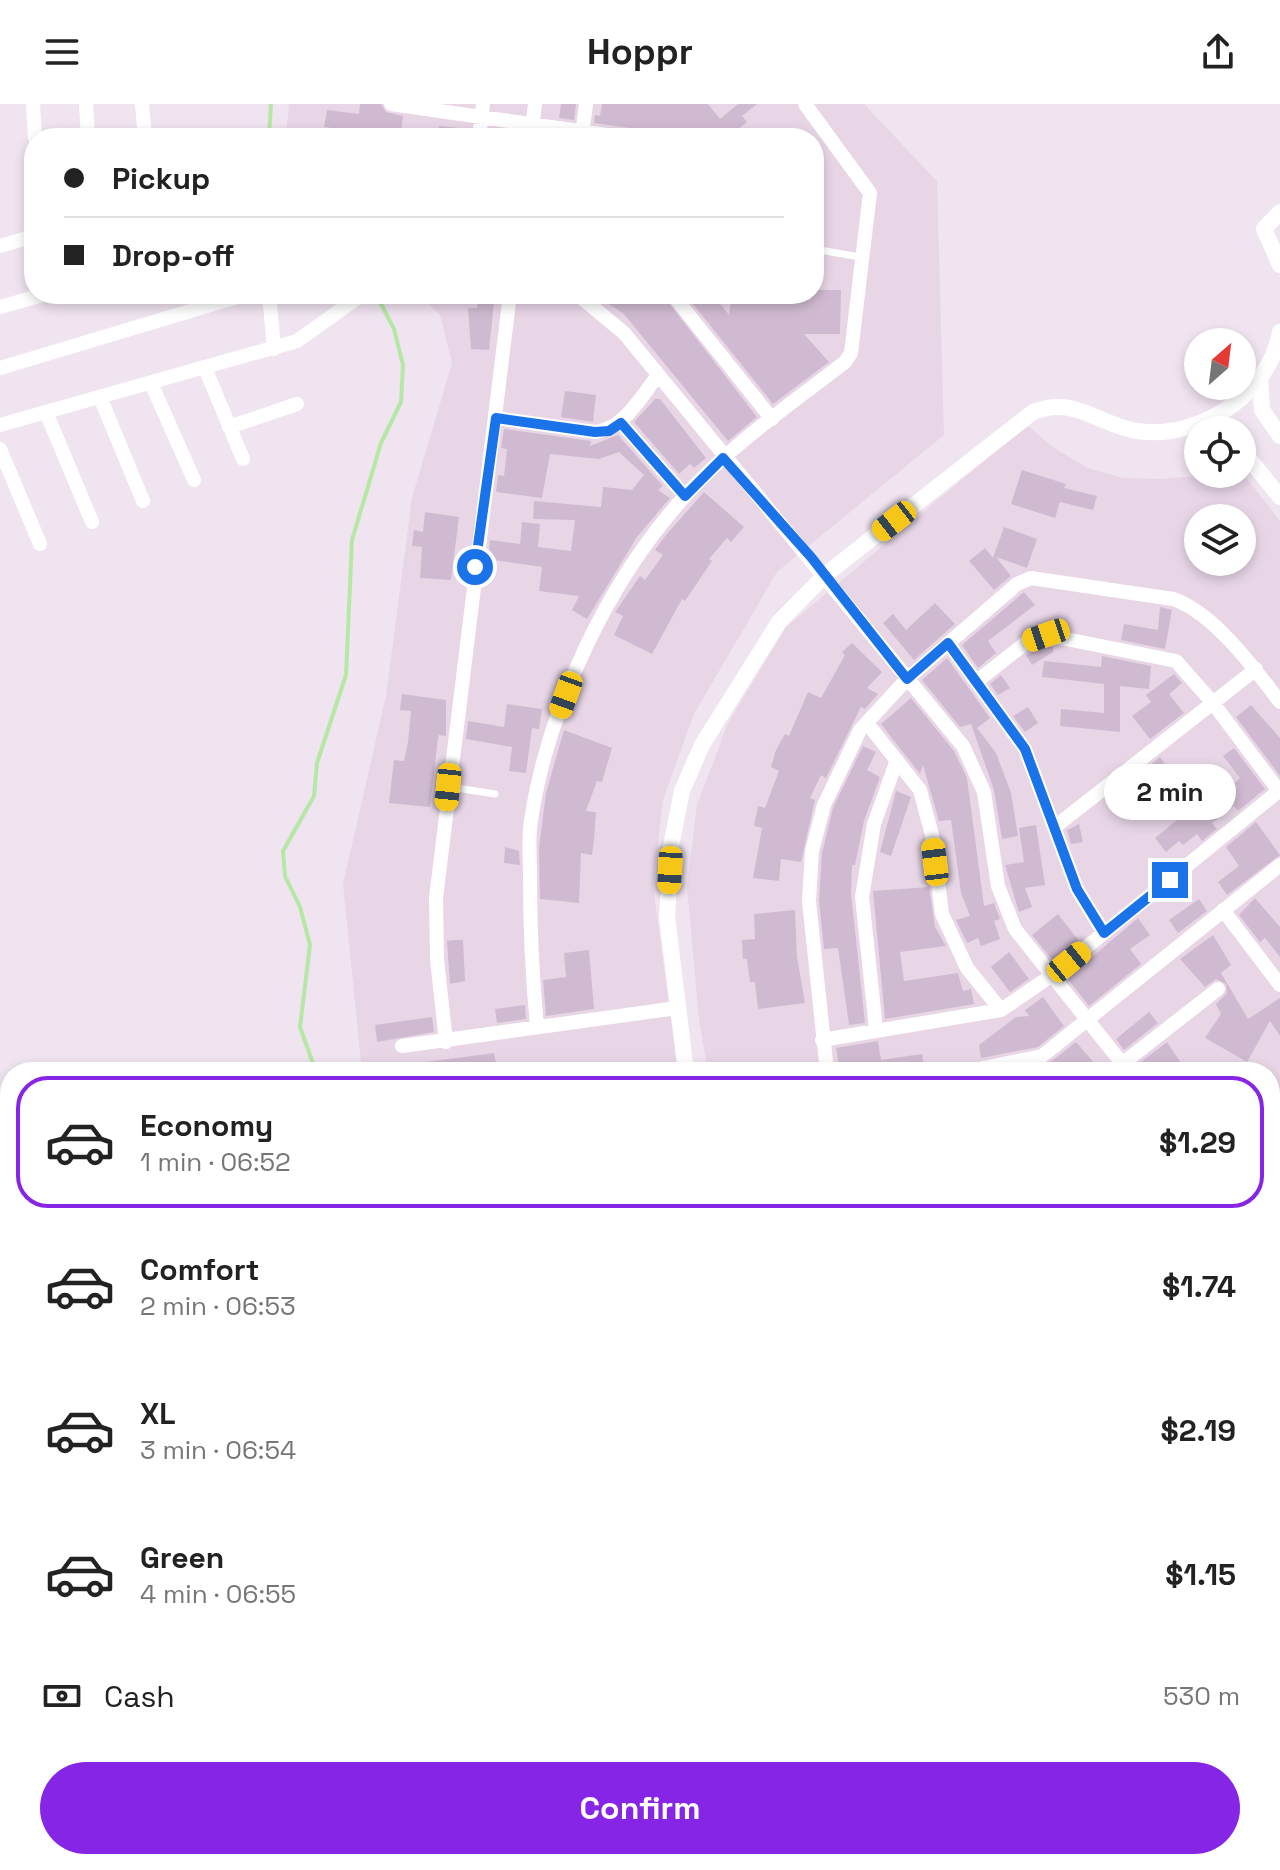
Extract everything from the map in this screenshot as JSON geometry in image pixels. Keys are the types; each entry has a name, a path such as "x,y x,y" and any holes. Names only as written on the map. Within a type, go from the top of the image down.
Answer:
{"street":[{"path":"33,104 34,128"},
{"path":"86,104 87,128"},
{"path":"142,104 144,128"},
{"path":"391,104 482,110 525,128"},
{"path":"532,128 535,104"},
{"path":"583,128 586,104"},
{"path":"805,104 823,128"},
{"path":"537,1026 530,931 530,823 545,752 580,659 633,564 685,496 723,458 845,362 851,353 868,187 824,129"},
{"path":"1280,212 1264,229 1280,265"},
{"path":"0,246 24,239"},
{"path":"0,307 24,300"},
{"path":"0,368 214,304"},
{"path":"270,304 274,349"},
{"path":"0,425 274,349 297,341 349,304"},
{"path":"446,1042 437,959 436,898 509,304"},
{"path":"589,304 624,333 723,458 825,575 963,746 984,792 998,886 1015,929 1120,1062"},
{"path":"686,304 772,419"},
{"path":"1221,416 1260,377 1280,332"},
{"path":"205,368 243,459"},
{"path":"496,418 595,432 609,431 621,423 658,375"},
{"path":"1260,377 1262,410 1280,436"},
{"path":"151,383 194,480"},
{"path":"100,397 143,501"},
{"path":"229,427 297,404"},
{"path":"685,1062 667,917 671,846 682,791 702,745 779,622 825,575 1033,412 1047,407 1075,407 1106,423 1139,431 1184,429"},
{"path":"46,412 92,522"},
{"path":"621,423 685,496"},
{"path":"0,449 40,544"},
{"path":"1256,467 1280,497"},
{"path":"825,1062 809,901 812,851 824,805 867,723 907,679 1017,584 1031,578 1173,599 1192,605 1256,669 1280,702"},
{"path":"822,1040 1001,1010 1051,976 1279,791 1213,703 1176,661 1046,635 1028,641 976,682"},
{"path":"948,643 1025,749 1077,889 1104,933"},
{"path":"1056,826 1256,669"},
{"path":"867,723 920,790 932,835 942,914 967,968 1001,1010"},
{"path":"876,1029 862,897 874,824 897,760"},
{"path":"1014,1062 1042,1056 1084,1019 1280,865"},
{"path":"1223,910 1280,985"},
{"path":"1132,1062 1218,989"},
{"path":"402,1046 677,1008"}],"lane":[{"path":"824,251 860,257"},
{"path":"448,787 495,794"}],"shaded area":[{"path":"289,104 864,104 937,181 944,435 777,572 694,714 663,800 653,886 677,1062 361,1062 343,884 386,696 412,498 452,363 440,315 428,304 824,304 824,128 287,128"},
{"path":"1027,425 1054,448 1088,468 1123,478 1184,477 1184,488 1254,488 1280,521 1280,1062 706,1062 699,1020 687,887 697,805 728,723 786,627"}],"building":[{"path":"360,104 381,104 386,112 403,116 401,128 324,127 327,110 359,114"},
{"path":"561,104 576,104 574,120 559,118"},
{"path":"602,104 708,104 720,119 738,104 757,104 742,116 747,122 740,128 630,128 594,123 595,115 600,116"},
{"path":"824,290 841,290 840,334 804,334 829,362 773,404 693,304 720,304 729,315 731,304 824,304"},
{"path":"477,304 494,304 489,350 471,349 468,308 477,308"},
{"path":"609,304 670,304 757,417 728,441 623,313"},
{"path":"565,391 596,395 593,422 561,417"},
{"path":"655,399 660,399 706,458 694,468 690,464 679,474 634,422"},
{"path":"504,429 591,441 590,446 618,435 663,486 658,490 670,498 637,537 587,619 572,610 579,596 539,591 542,567 488,559 490,540 520,544 522,522 540,524 538,547 571,551 575,520 533,519 534,501 601,507 603,487 632,490 644,475 619,452 599,459 550,454 542,498 496,492 498,475 504,476 507,449 501,448"},
{"path":"1022,470 1066,484 1064,488 1097,496 1093,510 1060,502 1055,518 1011,504"},
{"path":"704,492 744,527 731,542 727,538 709,559 712,561 685,601 682,599 652,654 614,635 623,616 615,612 640,576 645,580 663,555 655,550"},
{"path":"425,512 459,517 451,580 420,578 422,547 412,546 414,530 423,532"},
{"path":"1004,527 1037,539 1027,568 996,557 1011,576 994,590 969,561 985,548 993,558"},
{"path":"1024,592 1035,605 988,641 996,653 978,668 962,645"},
{"path":"935,603 955,624 914,660 883,623 893,614 906,630"},
{"path":"1160,607 1172,610 1165,649 1121,640 1124,624 1158,630"},
{"path":"852,643 882,672 867,688 878,694 865,709 861,707 826,778 821,775 810,798 815,800 801,862 781,859 779,881 753,878 762,828 754,826 758,806 765,808 779,771 771,767 776,750 785,734 789,736 808,692 821,698 845,655 842,652"},
{"path":"1047,645 1053,647 1053,652 1032,665 1026,655"},
{"path":"1102,656 1151,666 1149,689 1120,686 1120,732 1060,726 1061,709 1104,713 1104,684 1042,677 1044,661 1101,667"},
{"path":"947,658 990,718 977,728 996,753 1011,793 1018,836 1002,839 994,790 971,724 960,727 922,680"},
{"path":"1174,674 1182,683 1169,694 1184,713 1150,739 1132,716 1151,702 1146,695"},
{"path":"1001,675 1010,688 998,695 990,684"},
{"path":"402,694 446,700 446,736 439,735 438,738 430,807 389,803 394,760 404,761 408,742 411,711 400,710"},
{"path":"911,698 954,751 967,778 984,906 994,903 1000,919 994,921 1000,939 981,946 978,938 967,943 956,920 970,916 961,893 951,820 939,821 923,765 920,774 881,724"},
{"path":"507,704 542,709 539,729 532,728 526,773 509,771 512,747 466,739 468,721 504,727"},
{"path":"1251,705 1280,738 1280,776 1236,717"},
{"path":"1028,707 1038,723 1025,732 1013,716"},
{"path":"564,730 612,748 602,782 597,781 586,811 596,812 594,839 592,855 581,853 579,903 540,899 539,848 546,793"},
{"path":"863,746 876,752 867,770 880,777 864,821 855,865 852,865 851,893 865,1023 849,1025 838,948 824,949 819,901 822,853 833,808"},
{"path":"1234,748 1265,789 1238,811 1234,806 1212,823 1217,829 1202,841 1197,834 1183,845 1179,841 1166,852 1155,838 1200,801 1190,783 1202,773 1220,796 1240,778 1223,756"},
{"path":"1160,757 1170,771 1154,783 1144,770"},
{"path":"1149,784 1163,800 1154,808 1140,791"},
{"path":"896,791 911,797 891,856 880,852"},
{"path":"1256,822 1280,855 1227,895 1218,882 1239,866 1226,847"},
{"path":"1079,824 1083,842 1071,844 1067,830"},
{"path":"1036,825 1045,885 1025,888 1032,907 1019,912 1005,865 1024,862 1019,828"},
{"path":"505,847 519,851 520,865 504,863"},
{"path":"929,887 935,927 946,946 900,952 904,981 958,973 963,991 971,989 974,1004 885,1019 873,891"},
{"path":"1255,898 1280,927 1280,957 1265,938 1260,942 1239,915"},
{"path":"1199,899 1207,911 1178,933 1169,920"},
{"path":"795,910 797,957 805,1003 758,1009 755,982 750,982 747,959 743,959 742,940 755,939 754,914"},
{"path":"1058,914 1079,941 1053,961 1032,935"},
{"path":"1138,918 1150,935 1130,949 1141,964 1089,1006 1067,978"},
{"path":"1213,935 1231,965 1221,973 1248,1019 1280,998 1280,1036 1270,1021 1247,1062 1205,1038 1221,1014 1216,1004 1227,993 1226,984 1216,979 1205,987 1180,959"},
{"path":"463,940 465,981 450,984 447,941"},
{"path":"589,950 594,1009 546,1016 543,980 566,977 564,953"},
{"path":"1009,952 1029,979 1010,992 991,967"},
{"path":"1043,997 1064,1026 1038,1047 981,1058 979,1045 1016,1017 1029,1016 1025,1010"},
{"path":"525,1005 526,1019 497,1023 495,1009"},
{"path":"1149,1012 1158,1023 1124,1050 1116,1039"},
{"path":"432,1017 434,1032 377,1042 375,1025"},
{"path":"878,1041 881,1060 922,1054 923,1062 838,1062 836,1048"},
{"path":"1076,1042 1093,1062 1051,1062"},
{"path":"1167,1042 1180,1062 1141,1062"},
{"path":"494,1053 496,1062 426,1062"}],"waterway":[{"path":"270,128 271,104"},
{"path":"312,1062 300,1027 310,945 300,907 285,876 283,851 314,796 317,763 346,675 352,540 381,443 401,402 403,365 394,329 381,304"}],"route":[{"path":"475,567 496,418 595,432 609,431 621,423 685,496 723,458 811,557 907,679 948,643 1025,749 1077,889 1104,933 1170,880"}]}
